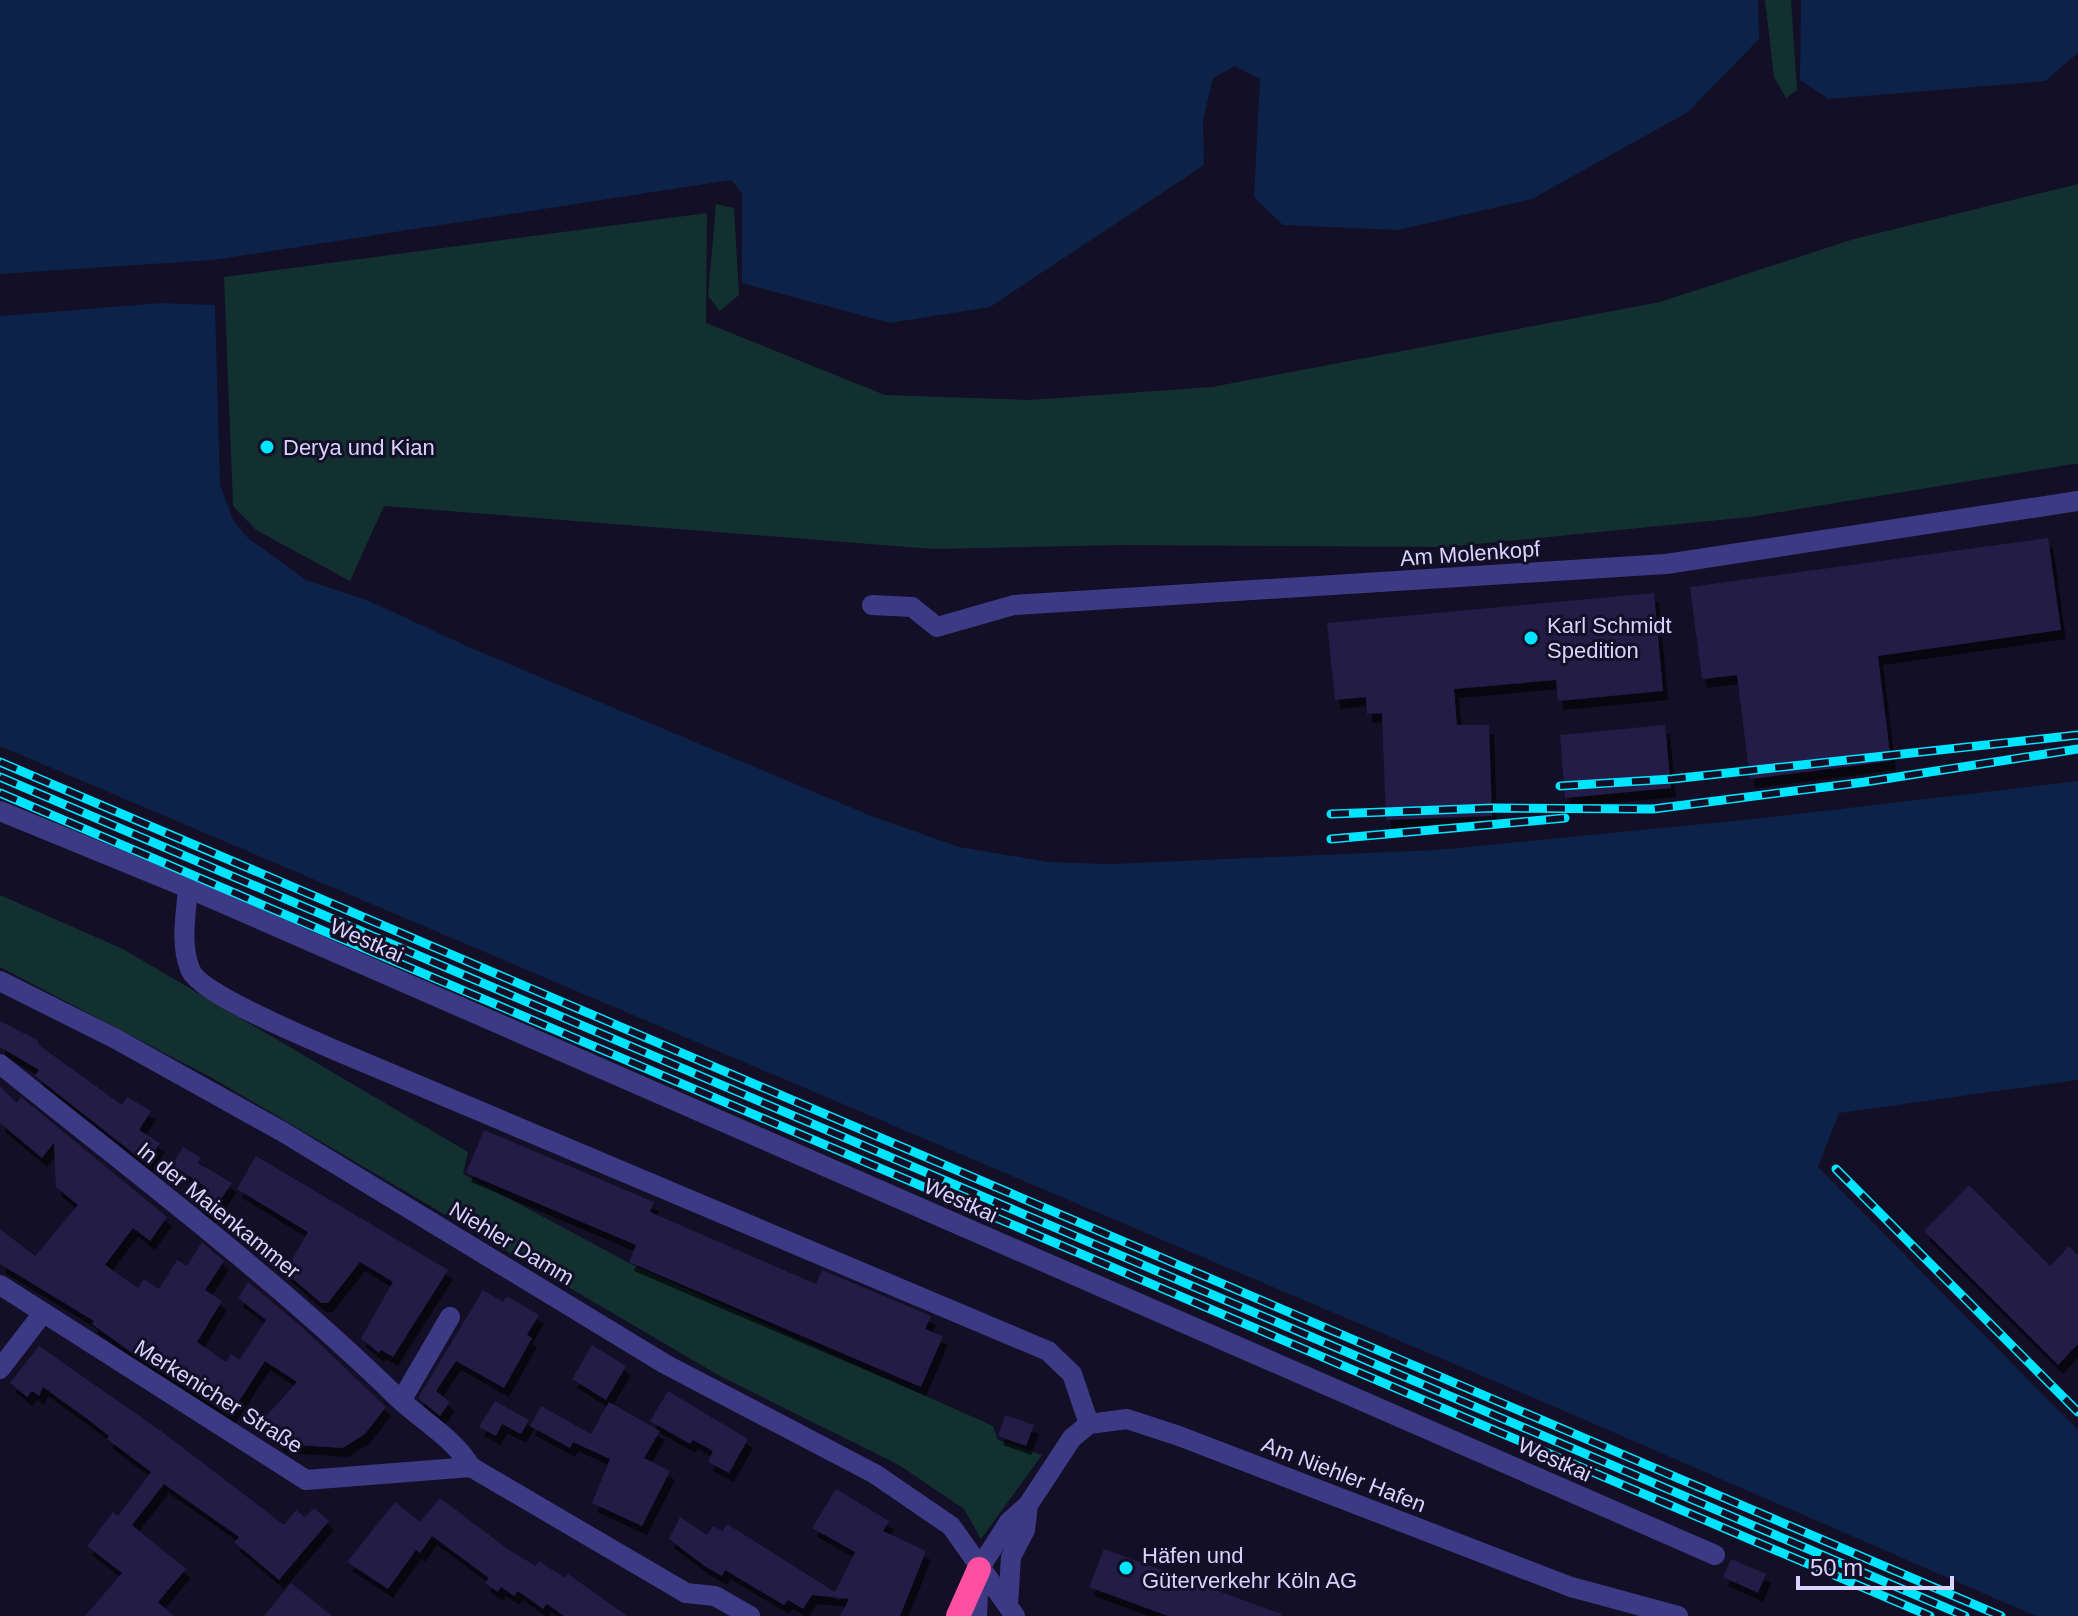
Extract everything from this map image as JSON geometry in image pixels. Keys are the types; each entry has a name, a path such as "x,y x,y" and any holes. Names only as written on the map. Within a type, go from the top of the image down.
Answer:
{"highway":[{"path":"958,1616 979,1569"}],"street":[{"name":"Am Molenkopf","path":"872,605 912,607 937,627 1014,605 1666,564 2078,501"},
{"name":"Westkai","path":"0,811 188,888 1715,1555"},
{"path":"188,888 184,942 191,973 219,995 330,1048 1048,1351 1072,1374 1089,1424 1072,1438 1057,1457 1028,1505 1009,1522 979,1569 977,1616"},
{"name":"Niehler Damm","path":"0,981 116,1039 269,1124 665,1364 875,1474 951,1526 1010,1611"},
{"name":"In der Maienkammer","path":"0,1064 318,1320 401,1401 460,1449 471,1467"},
{"name":"Merkenicher Straße","path":"0,1285 306,1480 471,1467"},
{"path":"0,1369 43,1313"},
{"path":"401,1401 450,1317"},
{"name":"Am Niehler Hafen","path":"1089,1424 1127,1419 1179,1436 1571,1587 1678,1616"},
{"path":"471,1467 686,1593 715,1596 750,1616"},
{"path":"1010,1611 1011,1557 1025,1530 1028,1505"}],"green space":[{"path":"1765,0 1791,0 1797,90 1786,98 1774,77"},
{"path":"2078,184 2078,464 1750,517 1447,547 1121,545 933,549 384,506 350,581 256,530 233,506 224,277 707,213 706,323 885,395 1029,400 1212,387 1660,302 1854,239"},
{"path":"716,204 734,208 739,295 720,311 708,296"},
{"path":"0,895 123,949 468,1152 463,1174 633,1265 993,1426 998,1440 1042,1455 981,1539 964,1509 899,1465 718,1375 214,1079 0,967"}],"water":[{"path":"0,0 1758,0 1759,39 1688,112 1532,199 1398,230 1283,225 1254,197 1260,79 1235,66 1213,78 1203,120 1204,165 990,307 890,323 742,283 742,193 731,180 213,260 0,274"},
{"path":"1801,0 2078,0 2078,53 2045,81 1829,99 1800,80"},
{"path":"162,303 215,305 220,485 234,522 248,538 306,580 369,601 471,648 869,815 959,847 1048,862 1111,864 1437,850 1763,818 2078,781 2078,1080 1839,1113 1818,1167 2078,1430 2078,1616 2036,1616 1539,1400 0,746 0,316"}],"building":[{"path":"2048,538 2061,630 1878,656 1891,761 1750,779 1737,675 1702,679 1690,587"},
{"path":"1654,593 1663,691 1558,701 1556,680 1454,689 1457,725 1489,725 1492,816 1386,820 1382,713 1367,714 1366,697 1335,700 1327,623"},
{"path":"1665,725 1671,788 1565,798 1560,735"},
{"path":"0,1021 37,1040 40,1046 122,1105 127,1097 151,1111 139,1130 160,1143 147,1164 35,1076 39,1070 0,1047"},
{"path":"0,1086 17,1103 21,1097 167,1217 150,1241 133,1228 105,1265 138,1288 144,1279 159,1289 177,1260 187,1266 202,1242 224,1261 205,1290 222,1301 197,1342 226,1362 231,1354 239,1360 266,1320 238,1298 248,1282 302,1327 386,1407 365,1434 343,1448 281,1444 259,1424 297,1382 265,1361 230,1415 132,1353 92,1324 94,1321 0,1264 0,1229 35,1256 78,1205 56,1187 54,1143 42,1158 0,1123"},
{"path":"484,1130 654,1202 650,1212 816,1284 822,1270 931,1316 925,1329 943,1336 921,1387 629,1262 636,1245 466,1173"},
{"path":"183,1147 201,1158 198,1163 232,1183 210,1215 195,1203 206,1187 172,1165"},
{"path":"256,1156 448,1270 393,1357 381,1350 379,1353 361,1338 393,1282 360,1262 328,1303 321,1303 285,1272 308,1232 237,1189"},
{"path":"1969,1185 2050,1266 2069,1246 2078,1255 2078,1344 2058,1365 1924,1231"},
{"path":"483,1290 503,1302 507,1296 539,1315 527,1335 532,1338 504,1388 456,1361 436,1391 450,1402 440,1416 418,1398"},
{"path":"592,1345 626,1366 606,1400 572,1379"},
{"path":"39,1346 161,1431 284,1525 296,1510 305,1517 314,1508 329,1521 279,1580 234,1542 239,1537 164,1484 132,1525 186,1569 158,1602 174,1616 85,1616 122,1573 87,1546 113,1512 118,1516 151,1472 43,1387 39,1396 32,1391 27,1397 10,1383"},
{"path":"668,1391 748,1439 729,1473 708,1462 713,1451 693,1440 690,1444 650,1421"},
{"path":"495,1401 529,1420 521,1434 502,1424 496,1436 479,1427"},
{"path":"609,1402 660,1431 644,1458 670,1471 642,1526 592,1503 610,1459 573,1442 570,1448 530,1426 541,1406 591,1434"},
{"path":"1005,1415 1034,1425 1026,1446 998,1436"},
{"path":"836,1489 889,1521 883,1531 926,1551 900,1616 840,1616 849,1599 812,1595 803,1609 788,1600 784,1605 725,1570 722,1576 669,1539 680,1517 707,1535 713,1526 723,1531 727,1524 835,1592 855,1552 812,1528"},
{"path":"440,1498 509,1550 536,1566 539,1561 565,1578 568,1574 627,1616 564,1616 547,1604 543,1609 518,1591 514,1596 501,1587 498,1592 485,1583 489,1578 432,1536 420,1553 416,1550 388,1589 347,1562 395,1502 420,1522"},
{"name":"Häfen und Güterverkehr Köln AG","path":"1104,1549 1281,1616 1168,1616 1089,1587"},
{"path":"1731,1559 1766,1574 1758,1593 1723,1577"},
{"path":"291,1583 332,1616 264,1616"}],"railway":[{"path":"1560,786 1672,779 2078,735"},
{"path":"1331,814 1492,808 1653,809 1865,782 2078,749"},
{"path":"0,762 2001,1616"},
{"path":"0,777 1965,1616"},
{"path":"0,793 1930,1616"},
{"path":"1331,839 1565,818"},
{"path":"1836,1169 2078,1412"}],"place":[{"name":"Derya und Kian","path":"267,447"},
{"name":"Karl Schmidt Spedition","path":"1531,638"},
{"name":"Häfen und Güterverkehr Köln AG","path":"1126,1568"}]}
